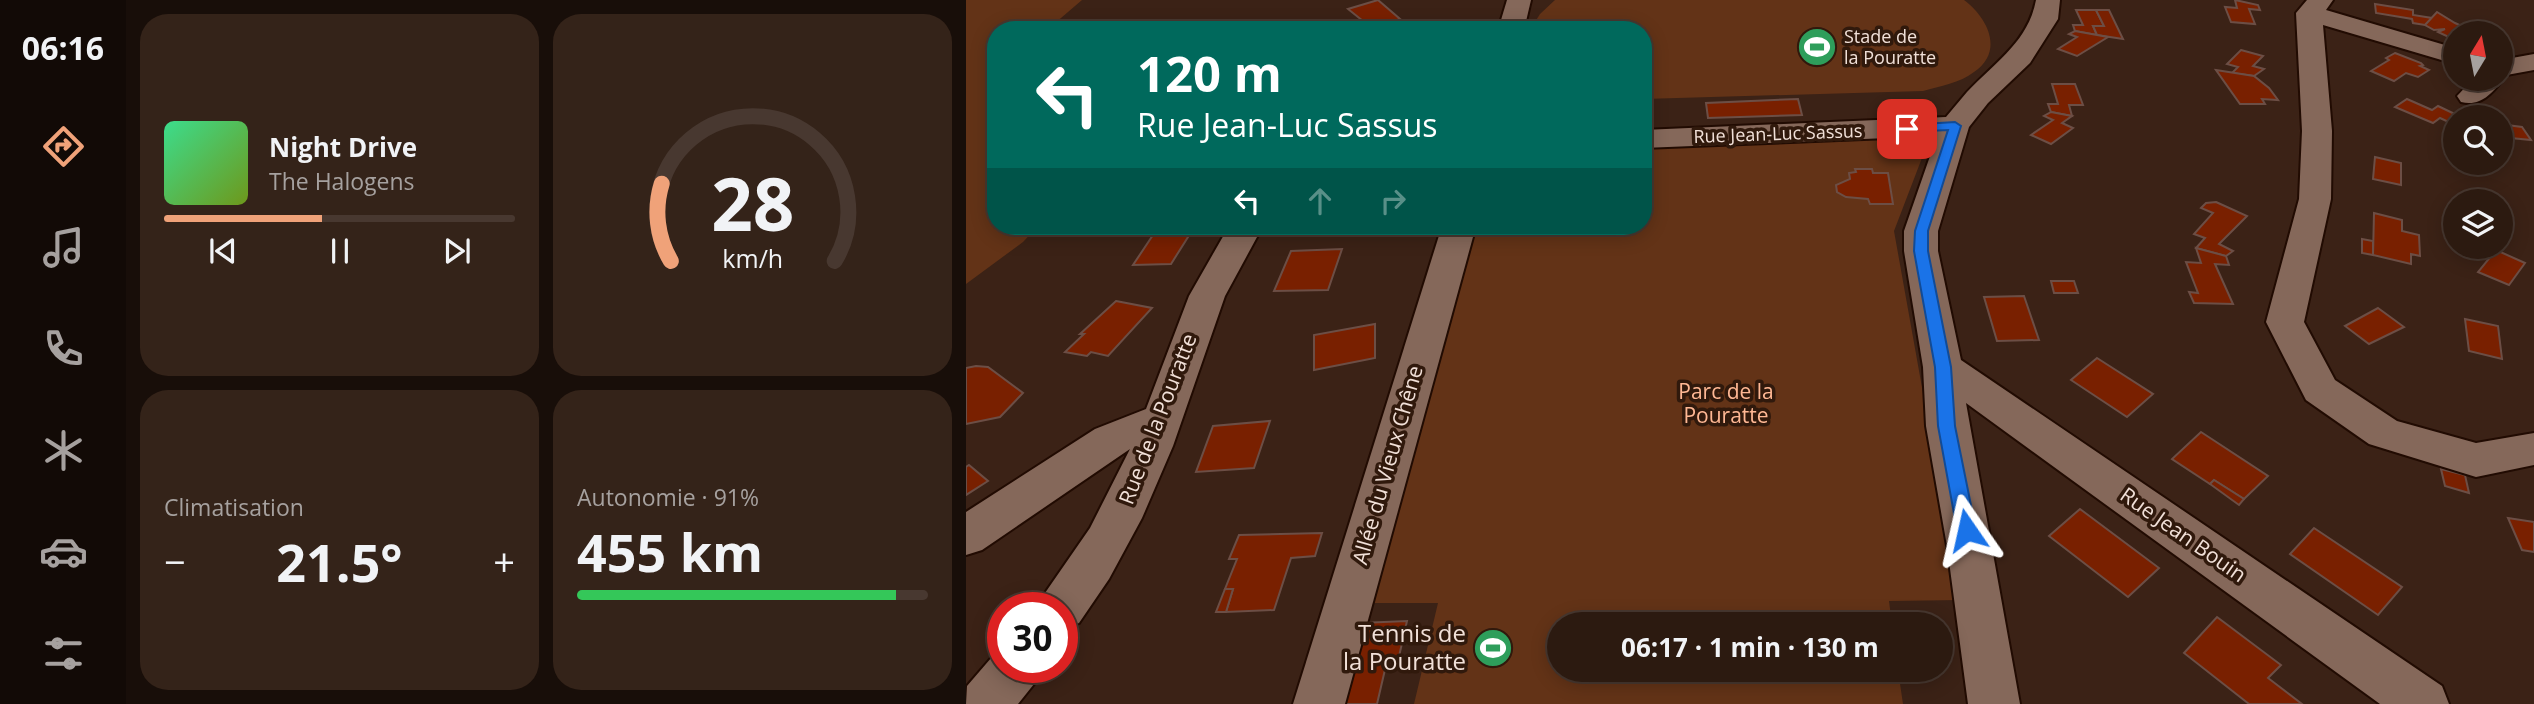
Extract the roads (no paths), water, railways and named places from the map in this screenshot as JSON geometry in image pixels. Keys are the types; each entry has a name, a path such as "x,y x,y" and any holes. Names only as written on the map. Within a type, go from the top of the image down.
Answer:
{"street":[{"path":"1513,21 1519,0"},
{"path":"1994,704 1970,546 1947,426 1943,367 1921,251 1922,231 1955,126 1978,97 2020,57 2045,19 2048,0"},
{"path":"2443,52 2315,6 2315,200 2285,322 2320,390 2384,433 2476,460 2534,449"},
{"path":"2513,66 2534,62"},
{"name":"Rue Jean-Luc Sassus","path":"1652,139 1955,126"},
{"name":"Rue de la Pouratte","path":"1072,592 1130,500 1194,326 1224,260 1240,235"},
{"name":"Allée du Vieux Chêne","path":"1320,704 1457,235"},
{"name":"Rue Jean Bouin","path":"1943,367 2423,704"},
{"path":"966,536 1111,440 1162,419"},
{"path":"986,704 1003,683"}],"place":[{"name":"Stade de la Pouratte","path":"1817,47"},
{"name":"Tennis de la Pouratte","path":"1493,648"}],"park label":[{"name":"Parc de la Pouratte","path":"1726,404"}]}
